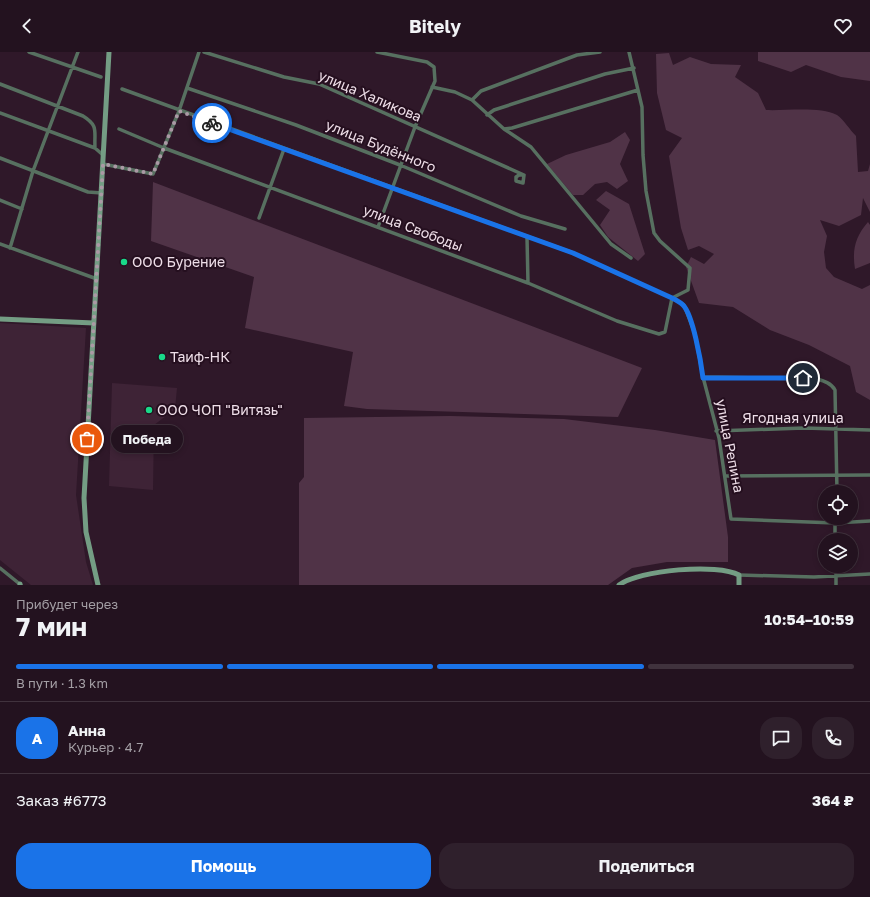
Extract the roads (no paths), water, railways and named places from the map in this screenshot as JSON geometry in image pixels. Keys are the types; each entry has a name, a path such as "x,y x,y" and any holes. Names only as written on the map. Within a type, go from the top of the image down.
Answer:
{"main road":[{"path":"98,585 86,532 84,498 109,52"},
{"path":"0,319 94,322"},
{"path":"619,585 635,577 660,571 691,569 732,571 739,575 740,585"}],"street":[{"path":"29,52 101,77"},
{"path":"10,248 34,171 57,105 78,52"},
{"path":"103,164 153,174 179,111 199,52"},
{"name":"улица Халикова","path":"204,52 284,77 319,84 341,92 414,127 524,175"},
{"path":"377,52 427,62 434,67 435,80 414,127 378,227"},
{"path":"472,100 481,91 569,58 600,52"},
{"path":"629,52 642,107 643,155 646,191 654,233 660,241 690,268 688,290 672,298"},
{"path":"487,115 494,110 605,74 634,68"},
{"path":"0,84 57,105 83,116 92,122 95,126 95,148"},
{"name":"улица Будённого","path":"187,88 296,125 400,165 521,216 565,229"},
{"path":"432,88 455,92 472,100 504,129 531,147 611,244 630,258"},
{"name":"улица Репина","path":"122,89 573,253 672,298 684,306 695,334 703,378 725,476 731,519 818,522"},
{"path":"504,129 512,128 638,90"},
{"path":"0,113 95,148 103,155"},
{"name":"улица Свободы","path":"119,129 164,148 270,186 528,283 617,321 659,334 665,332 672,298"},
{"path":"259,218 284,149"},
{"path":"0,158 88,192 102,193"},
{"path":"0,200 22,209"},
{"path":"527,237 528,283"},
{"path":"0,244 96,280"},
{"path":"703,378 817,378 828,382 835,390 837,485"},
{"name":"Ягодная улица","path":"716,431 835,429 870,430"},
{"path":"725,476 870,475"},
{"path":"858,522 870,521"},
{"path":"0,568 20,585"},
{"path":"739,575 836,576 870,574"},
{"path":"836,576 836,585"}],"place":[{"name":"ООО Бурение","path":"124,262"},
{"name":"Таиф-НК","path":"162,357"},
{"name":"ООО ЧОП \"Витязь\"","path":"149,410"},
{"name":"Победа","path":"87,439"}]}
